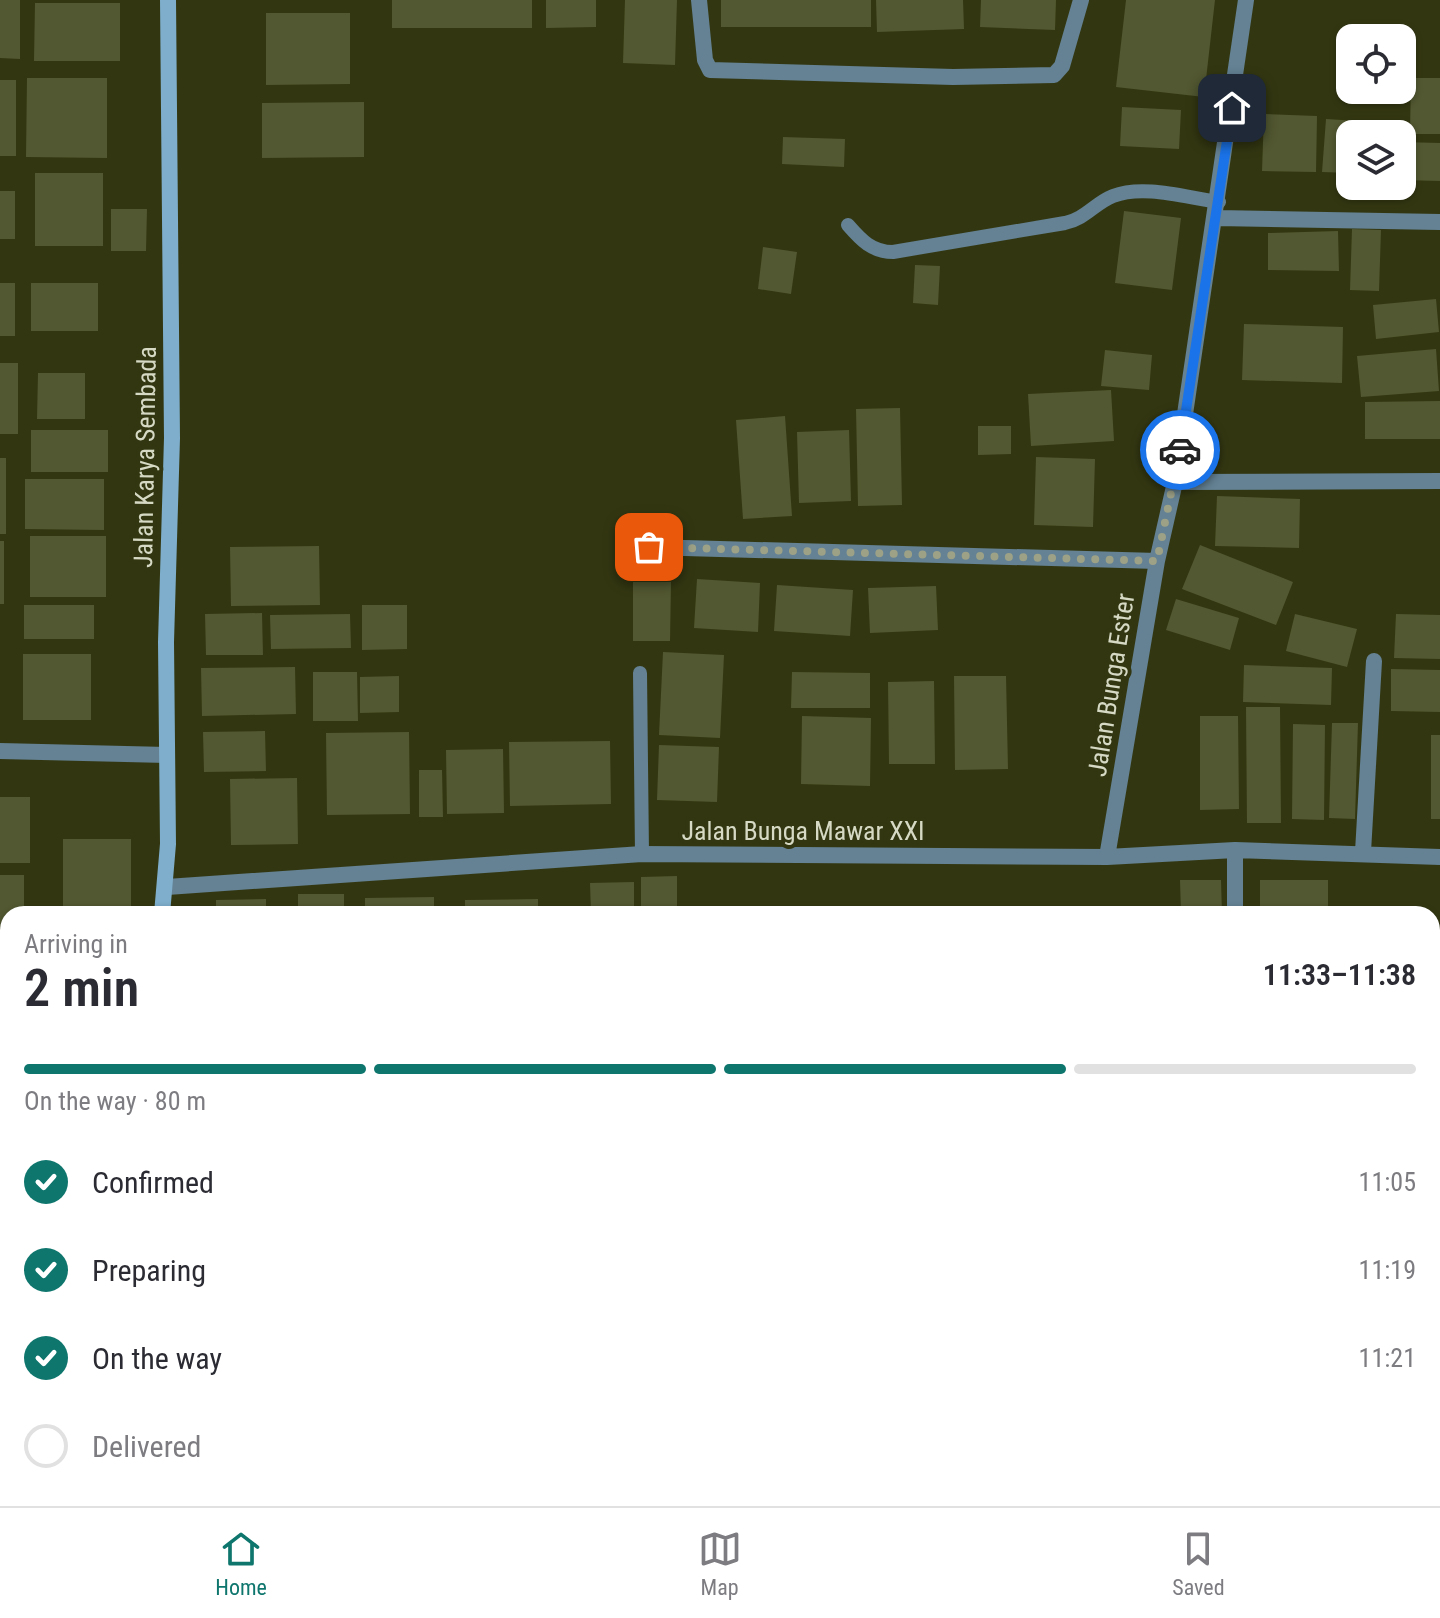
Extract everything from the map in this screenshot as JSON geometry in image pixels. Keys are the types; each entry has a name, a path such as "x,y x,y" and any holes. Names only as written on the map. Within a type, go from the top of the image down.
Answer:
{"street":[{"name":"Jalan Karya Sembada","path":"163,906 167,887 172,438 168,0"},
{"path":"699,0 705,60 710,70 1041,77 1054,75 1062,66 1081,0"},
{"name":"Jalan Bunga Ester","path":"1107,857 1157,561 1175,482 1218,210 1246,0"},
{"path":"1218,210 1440,222"},
{"path":"1175,482 1440,481"},
{"path":"649,547 1157,561"},
{"path":"1363,852 1374,661"},
{"path":"0,751 167,755"},
{"path":"1235,850 1235,906"},
{"name":"Jalan Bunga Mawar XXI","path":"167,887 642,854 1107,857 1235,850 1440,857"}],"lane":[{"path":"848,225 863,242 882,252 893,252 1075,221 1112,196 1134,191 1218,210"},
{"path":"640,673 642,854"}],"building":[{"path":"0,0 20,0 20,59 0,58"},
{"path":"392,0 532,0 532,28 392,28"},
{"path":"546,0 596,0 596,27 546,28"},
{"path":"625,0 677,0 675,65 623,63"},
{"path":"721,0 871,0 871,27 721,27"},
{"path":"876,0 963,0 964,29 877,32"},
{"path":"981,0 1056,0 1055,30 980,27"},
{"path":"1126,0 1215,0 1204,97 1116,87"},
{"path":"35,3 120,3 120,61 34,61"},
{"path":"266,13 350,13 350,84 266,85"},
{"path":"27,78 107,78 107,158 26,157"},
{"path":"1416,78 1440,78 1440,134 1416,134 1416,120 1410,120 1411,104 1416,104"},
{"path":"0,80 16,80 16,156 0,156"},
{"path":"364,102 364,157 262,158 262,103"},
{"path":"1122,107 1181,110 1179,149 1120,146"},
{"path":"1264,114 1317,116 1316,172 1262,171"},
{"path":"1326,119 1342,120 1336,120 1336,172 1322,172"},
{"path":"783,137 845,139 844,167 782,164"},
{"path":"1416,142 1440,143 1440,181 1416,180"},
{"path":"35,173 103,173 103,246 35,246"},
{"path":"0,191 15,191 15,239 0,239"},
{"path":"111,209 147,209 146,251 111,251"},
{"path":"1124,211 1181,218 1172,290 1115,283"},
{"path":"1352,229 1381,230 1379,291 1350,290"},
{"path":"1338,231 1339,271 1268,270 1268,233"},
{"path":"763,247 797,252 791,294 758,289"},
{"path":"915,265 940,266 938,305 913,303"},
{"path":"0,283 15,283 15,336 0,336"},
{"path":"31,283 98,283 98,331 31,331"},
{"path":"1436,299 1439,332 1376,339 1373,305"},
{"path":"1244,324 1343,327 1342,383 1242,380"},
{"path":"1436,349 1439,391 1361,397 1357,356"},
{"path":"1105,350 1152,355 1149,390 1101,386"},
{"path":"0,363 18,363 18,434 0,434"},
{"path":"38,373 85,373 85,419 37,419"},
{"path":"1111,390 1114,441 1031,446 1028,394"},
{"path":"1440,401 1440,439 1365,439 1365,402"},
{"path":"900,408 902,505 858,506 856,409"},
{"path":"785,416 792,516 743,519 736,420"},
{"path":"978,426 1011,426 1011,454 978,455"},
{"path":"31,430 108,430 108,472 31,472"},
{"path":"849,430 851,501 799,503 797,432"},
{"path":"1036,457 1095,459 1093,527 1034,525"},
{"path":"0,458 6,458 6,534 0,534"},
{"path":"25,479 104,479 104,530 25,529"},
{"path":"1217,496 1300,499 1299,548 1215,546"},
{"path":"30,536 106,536 106,597 30,597"},
{"path":"0,541 4,541 4,604 0,604"},
{"path":"1200,545 1293,582 1276,625 1182,589"},
{"path":"319,546 320,605 231,606 230,547"},
{"path":"697,579 760,583 758,632 694,628"},
{"path":"633,582 671,582 670,641 633,641"},
{"path":"777,585 853,590 850,636 774,631"},
{"path":"936,586 938,630 870,633 868,588"},
{"path":"1176,599 1239,618 1230,650 1166,630"},
{"path":"24,605 94,605 94,639 24,639"},
{"path":"362,605 407,605 407,649 362,650"},
{"path":"262,613 263,655 206,655 205,614"},
{"path":"350,614 351,648 271,649 270,615"},
{"path":"1295,614 1357,629 1347,667 1286,651"},
{"path":"1396,614 1440,615 1440,659 1394,658"},
{"path":"663,652 724,655 720,738 659,735"},
{"path":"23,654 91,654 91,720 23,720"},
{"path":"1244,665 1332,668 1331,705 1243,702"},
{"path":"295,667 296,714 202,716 201,668"},
{"path":"1391,669 1440,670 1440,712 1391,711"},
{"path":"313,672 357,672 358,721 313,721"},
{"path":"792,672 870,673 870,708 791,708"},
{"path":"399,676 399,712 360,713 360,677"},
{"path":"954,676 1006,676 1008,769 955,770"},
{"path":"934,681 935,764 889,764 888,682"},
{"path":"1246,707 1280,707 1281,823 1247,823"},
{"path":"802,716 871,718 870,786 801,784"},
{"path":"1200,716 1238,716 1239,809 1200,810"},
{"path":"1332,723 1358,723 1355,819 1329,818"},
{"path":"1293,724 1325,725 1324,820 1292,819"},
{"path":"265,731 266,771 204,772 203,732"},
{"path":"409,732 410,814 327,815 326,733"},
{"path":"1431,735 1440,735 1440,819 1431,819"},
{"path":"610,741 611,804 510,806 509,742"},
{"path":"659,745 719,747 717,802 657,800"},
{"path":"503,749 504,813 447,814 446,750"},
{"path":"419,770 442,770 443,817 419,817"},
{"path":"297,778 298,844 231,845 230,779"},
{"path":"0,797 30,797 30,863 0,863"},
{"path":"63,839 131,839 131,906 63,906"},
{"path":"0,875 24,875 24,906 0,906"},
{"path":"677,876 677,906 641,906 641,877"},
{"path":"1180,880 1221,880 1222,906 1181,906"},
{"path":"1260,880 1328,880 1328,906 1260,906"},
{"path":"634,882 634,906 591,906 590,883"},
{"path":"298,894 344,894 344,906 298,906"},
{"path":"434,897 434,906 365,906 365,898"},
{"path":"266,899 266,906 216,906 216,900"},
{"path":"538,899 538,906 465,906 465,900"}],"way so far":[{"path":"649,547 1157,561 1180,450"}],"route":[{"path":"1180,450 1232,108"}]}
